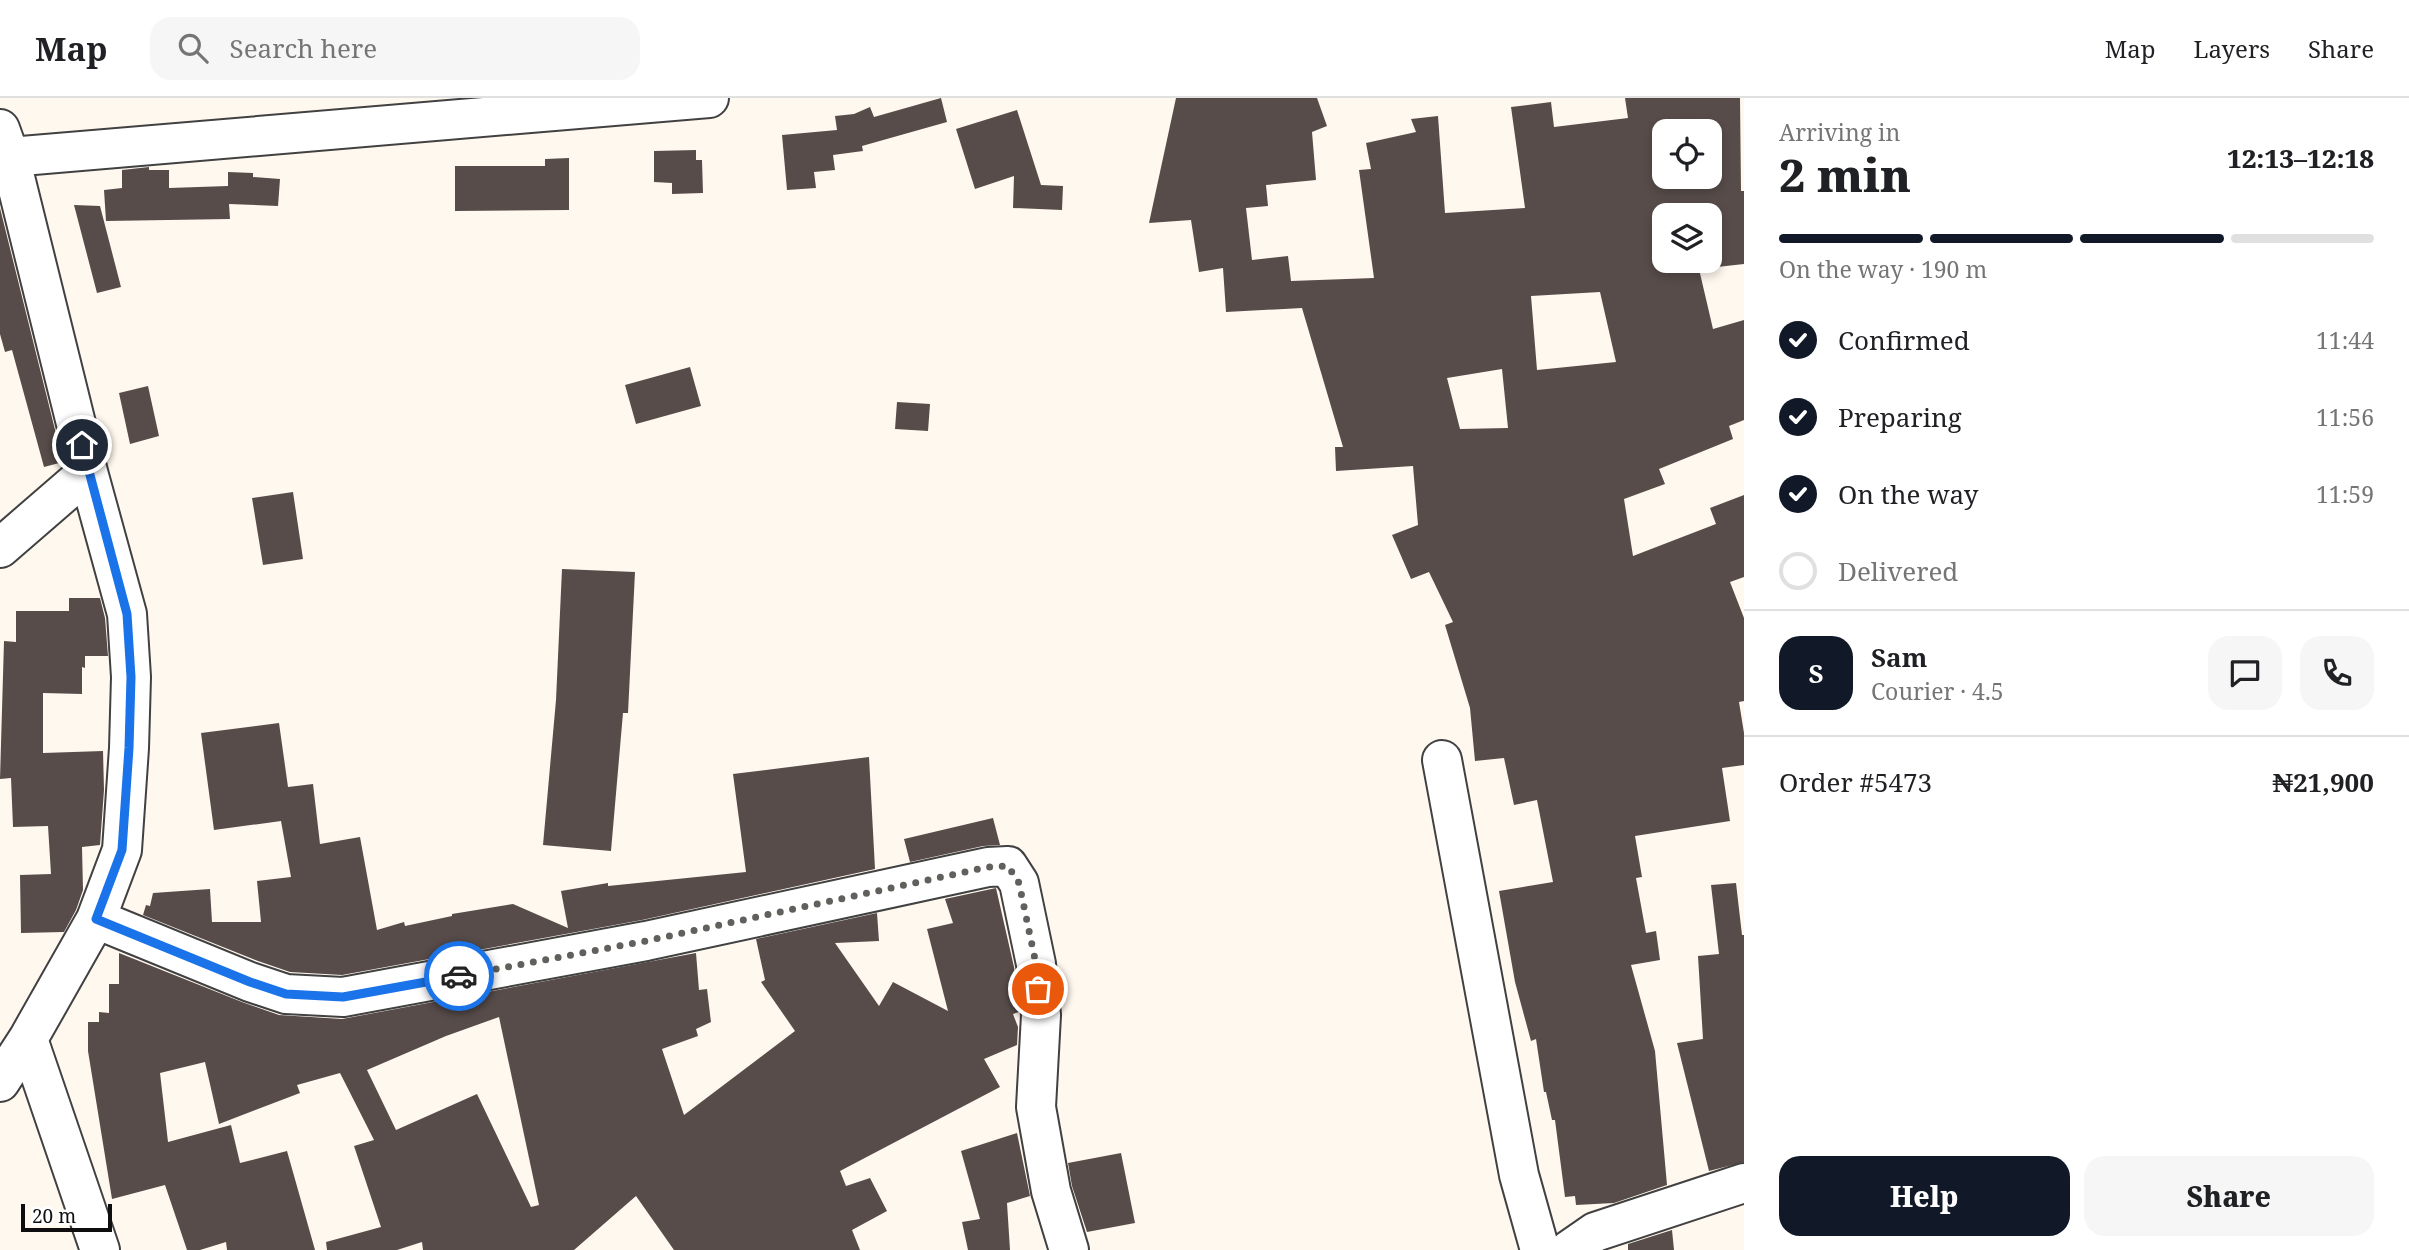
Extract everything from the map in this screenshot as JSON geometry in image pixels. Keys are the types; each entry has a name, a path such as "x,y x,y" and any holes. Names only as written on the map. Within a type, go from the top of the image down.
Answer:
{"street":[{"path":"0,1082 28,1039 96,919 122,850 131,677 127,614 88,472 5,143 700,99"},
{"path":"0,548 88,472"},
{"path":"1442,760 1519,1175 1540,1250"},
{"path":"96,919 286,994 343,997 646,941 988,867 1008,866 1019,883 1036,964 1041,1015 1036,1107 1051,1191 1069,1250"},
{"path":"28,1039 100,1250"},
{"path":"1569,1250 1595,1232 1744,1184"}],"building":[{"path":"941,98 947,122 862,146 863,151 833,155 835,170 814,172 816,188 787,190 782,135 837,130 835,116 854,114 870,107 874,117"},
{"path":"1176,98 1317,98 1327,126 1312,132 1316,180 1266,185 1268,206 1246,208 1252,260 1288,256 1291,281 1374,278 1359,170 1371,169 1366,143 1416,132 1411,119 1438,116 1445,213 1525,208 1511,107 1551,102 1554,127 1628,118 1625,98 1740,98 1744,264 1722,266 1722,203 1652,203 1652,273 1700,273 1713,329 1744,320 1744,420 1729,426 1733,439 1659,469 1665,484 1624,499 1633,556 1716,524 1710,508 1744,495 1744,577 1730,582 1744,618 1744,701 1739,702 1744,733 1744,765 1722,768 1730,821 1635,836 1642,877 1636,878 1646,933 1656,931 1660,960 1631,965 1655,1051 1667,1185 1614,1203 1576,1205 1575,1196 1565,1197 1555,1120 1552,1120 1544,1092 1536,1039 1531,1041 1515,982 1499,891 1553,882 1537,800 1514,805 1504,758 1475,761 1470,708 1445,625 1453,622 1429,572 1411,579 1392,535 1418,525 1413,466 1336,471 1335,447 1343,447 1302,308 1226,312 1223,268 1199,272 1191,220 1149,223","holes":["1600,292 1616,362 1537,370 1531,296","1502,369 1508,428 1460,429 1447,378"]},
{"path":"1017,110 1041,185 1063,186 1062,210 1013,208 1014,176 975,189 956,129"},
{"path":"696,150 696,160 702,160 703,193 672,194 672,183 654,182 654,151"},
{"path":"569,158 569,210 455,211 455,166 545,166 545,159"},
{"path":"149,167 149,170 169,170 169,188 228,186 228,172 253,173 253,177 280,179 278,206 229,204 230,219 106,221 104,190 122,188 122,170"},
{"path":"74,205 100,206 121,287 97,293"},
{"path":"0,208 63,462 44,467 12,350 5,352 0,334"},
{"path":"690,367 701,406 636,424 625,385"},
{"path":"148,386 159,436 130,444 119,393"},
{"path":"897,402 930,404 928,431 895,429"},
{"path":"293,492 303,559 263,565 252,498"},
{"path":"562,569 635,572 628,713 623,713 611,851 543,845 556,700"},
{"path":"69,598 100,598 105,618 108,656 85,656 85,668 82,667 82,694 43,693 43,753 103,751 104,790 100,845 82,847 83,890 64,932 21,933 20,875 51,874 48,826 13,827 11,778 0,779 4,641 16,642 16,611 69,611"},
{"path":"279,723 288,787 313,784 320,844 360,837 377,930 404,922 405,926 452,914 513,904 568,928 561,891 608,883 608,886 746,872 733,774 869,757 875,869 642,920 342,975 290,972 143,915 146,905 150,906 153,893 210,889 212,922 261,922 257,881 291,877 281,821 214,830 201,733"},
{"path":"993,818 1000,845 983,846 910,862 904,839"},
{"path":"1736,883 1744,935 1744,1162 1709,1171 1677,1043 1703,1039 1698,956 1719,954 1711,885"},
{"path":"996,888 1014,967 1019,1012 1013,1014 1018,1027 1017,1045 984,1059 1000,1087 840,1171 846,1186 870,1178 887,1211 852,1230 860,1250 674,1250 636,1196 574,1250 423,1250 422,1242 397,1250 327,1250 326,1242 381,1227 354,1146 374,1140 340,1073 297,1085 300,1093 219,1124 205,1062 160,1073 168,1142 231,1125 240,1163 287,1151 315,1250 227,1250 226,1242 200,1250 187,1250 165,1185 112,1199 88,1051 88,1022 99,1022 99,1012 109,1013 109,984 119,984 119,953 279,1015 342,1019 696,953 699,990 707,989 711,1022 696,1029 698,1036 662,1049 684,1115 795,1031 761,982 765,980 756,939 877,913 879,941 835,943 879,1006 893,982 948,1011 927,929 953,923 945,899","holes":["499,1017 539,1205 531,1207 477,1094 396,1130 367,1070 446,1036"]},
{"path":"1017,1133 1030,1196 1007,1203 1010,1250 968,1250 962,1222 980,1219 961,1151"},
{"path":"1121,1153 1135,1223 1087,1232 1072,1186 1068,1163"},
{"path":"1672,1230 1674,1250 1628,1250 1628,1244"}],"way so far":[{"path":"459,976 646,941 988,867 1008,866 1019,883 1036,964 1038,989"}],"route":[{"path":"82,445 127,614 131,677 122,850 96,919 286,994 343,997 459,976"}]}
